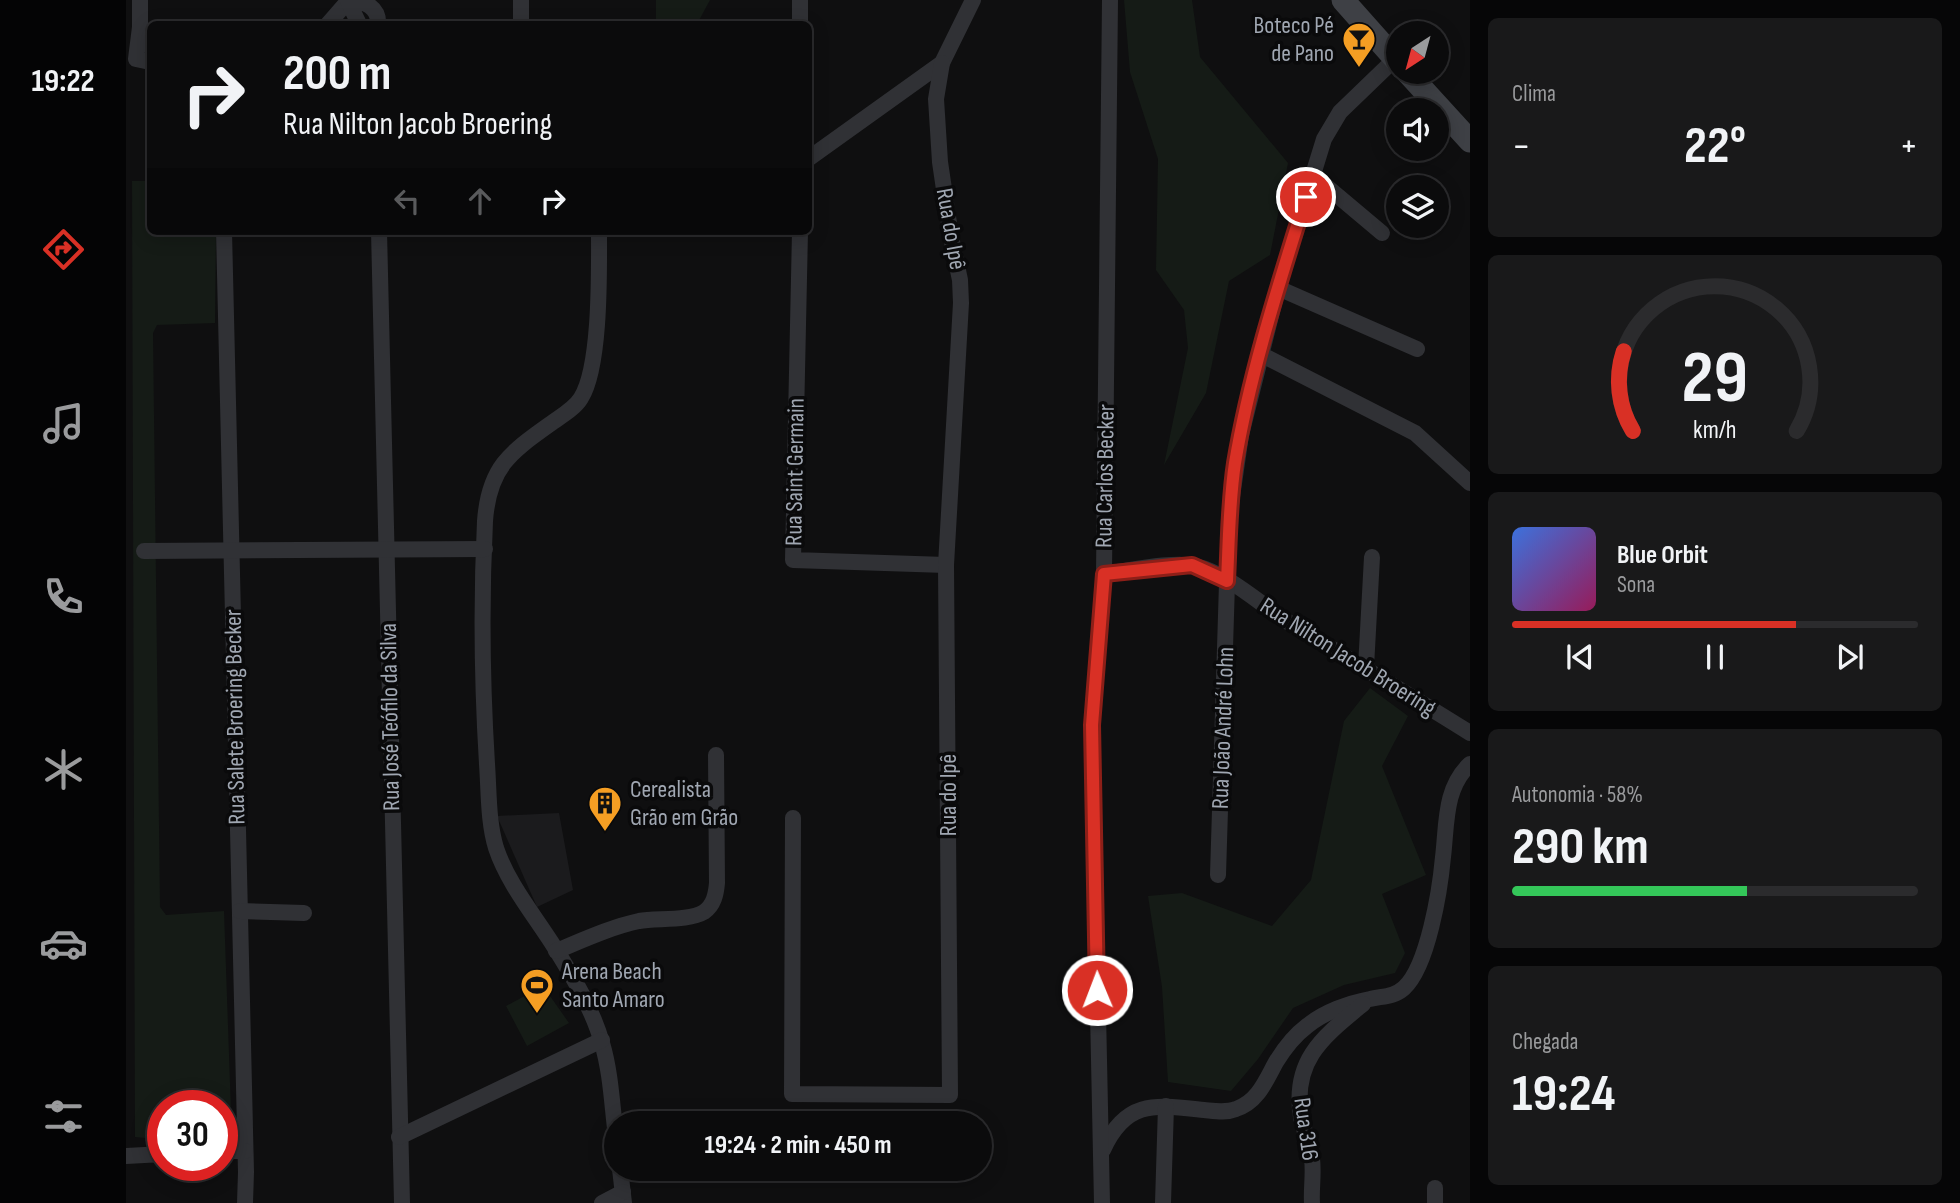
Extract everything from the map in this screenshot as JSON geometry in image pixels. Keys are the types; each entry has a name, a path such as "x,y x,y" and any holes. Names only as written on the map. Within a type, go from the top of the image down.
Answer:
{"main road":[{"path":"1343,0 1386,48"},
{"path":"1418,84 1470,141"}],"street":[{"path":"138,59 140,0"},
{"path":"378,21 379,0"},
{"path":"521,0 521,21"},
{"path":"800,0 800,21"},
{"path":"812,156 942,63 973,0"},
{"name":"Rua Carlos Becker","path":"1102,1203 1092,725 1104,574 1110,0"},
{"path":"348,1 366,4 378,21"},
{"path":"331,21 348,1"},
{"path":"348,1 358,21"},
{"name":"Rua do Ipê","path":"793,818 792,1094 950,1095 946,565 961,303 960,280 940,162 936,99 942,63"},
{"name":"Rua João André Lohn","path":"1218,875 1229,518 1235,463 1278,288 1324,139 1347,104 1386,75"},
{"path":"1312,175 1382,233"},
{"name":"Rua Salete Broering Becker","path":"224,235 244,1203"},
{"name":"Rua José Teófilo da Silva","path":"379,235 402,1203"},
{"path":"599,235 597,329 589,379 581,398 566,413 515,449 501,467 488,499 482,645 493,836 510,876 584,1000 602,1040 613,1111"},
{"name":"Rua Saint Germain","path":"800,235 793,560 946,565"},
{"path":"1278,288 1417,349"},
{"path":"1260,354 1415,433 1470,483"},
{"path":"144,551 485,549"},
{"path":"1366,667 1372,557"},
{"name":"Rua Nilton Jacob Broering","path":"1104,574 1192,565 1227,581 1290,623 1470,733"},
{"path":"556,951 618,927 641,921 696,915 710,906 715,897 717,883 716,755"},
{"path":"1102,1153 1108,1138 1129,1115 1149,1107 1166,1106 1225,1112 1241,1107 1260,1091 1277,1061 1307,1026 1343,1006 1370,999 1388,998 1403,989 1421,962 1439,886 1450,793 1456,780 1470,764"},
{"path":"240,911 304,913"},
{"name":"Rua 316","path":"1312,1203 1312,1162 1301,1118 1299,1091 1302,1070 1311,1053 1327,1034 1370,999"},
{"path":"399,1137 602,1040"},
{"path":"1163,1203 1166,1106"},
{"path":"238,1151 245,1151"},
{"path":"126,1156 147,1155"},
{"path":"602,1203 623,1197"}],"shaded area":[{"path":"656,0 710,0 699,21 656,21"},
{"path":"1124,0 1192,0 1200,57 1288,163 1270,255 1229,281 1206,393 1164,465 1188,348 1184,310 1156,270 1158,159 1130,72"},
{"path":"132,181 147,181 147,235 216,235 215,323 157,325 153,333 160,907 166,915 224,911 230,1090 147,1090 146,1138 135,1137"},
{"path":"1370,688 1408,716 1382,766 1426,875 1382,894 1405,953 1395,973 1344,985 1293,1008 1258,1059 1231,1091 1168,1082 1162,987 1148,896 1182,893 1272,926 1311,880 1344,721"},
{"path":"559,813 573,890 537,907 497,816"},
{"name":"Arena Beach Santo Amaro","path":"543,986 569,1023 527,1046 506,1006"}],"place":[{"name":"Boteco Pé de Pano","path":"1359,69"},
{"name":"Cerealista Grão em Grão","path":"605,833"},
{"name":"Arena Beach Santo Amaro","path":"537,1015"}],"route":[{"path":"1097,990 1092,725 1104,574 1183,564 1201,567 1227,581 1229,518 1235,463 1260,354 1306,197"}]}
